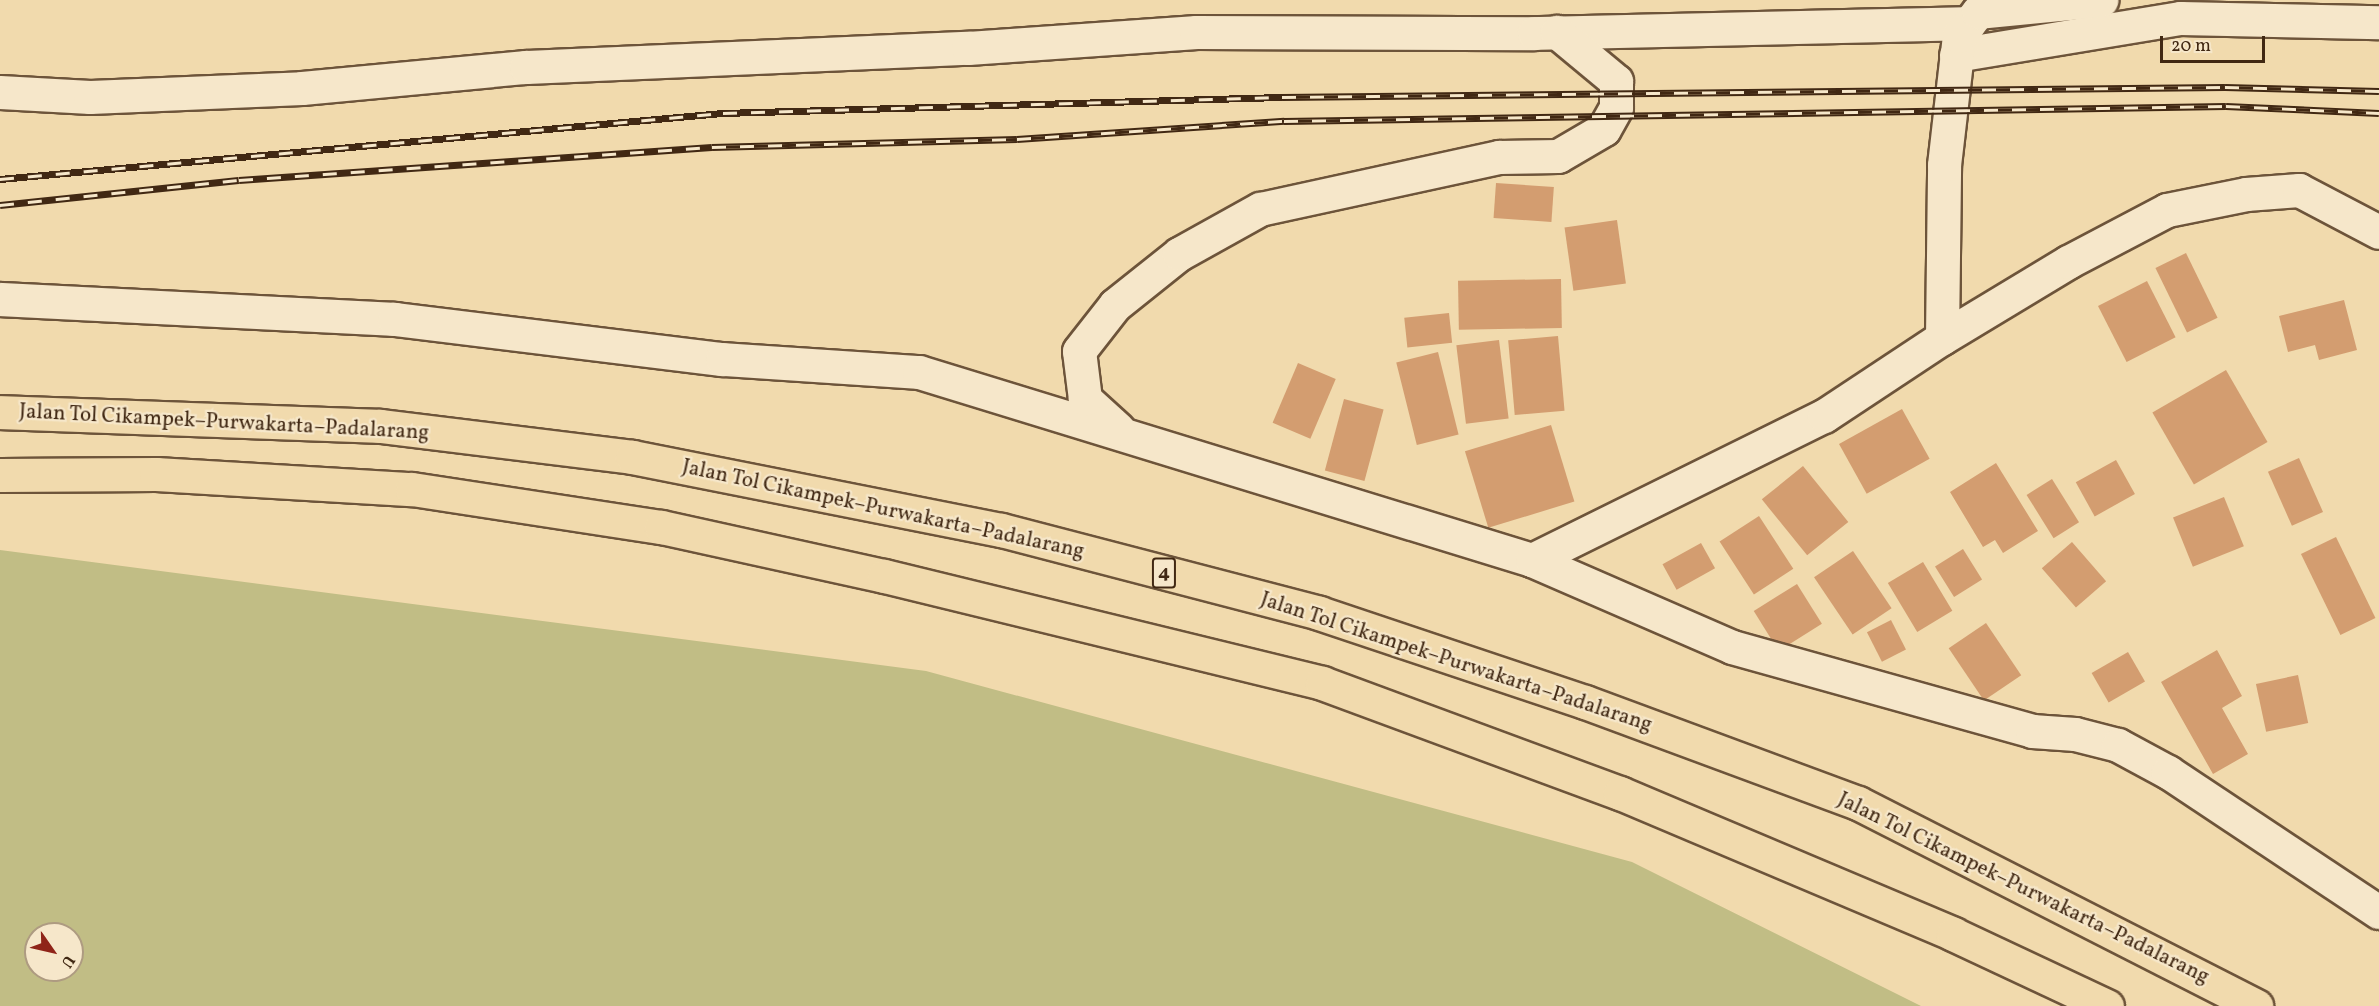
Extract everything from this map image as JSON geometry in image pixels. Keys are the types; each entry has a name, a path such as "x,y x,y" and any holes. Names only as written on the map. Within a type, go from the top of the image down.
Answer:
{"highway":[{"name":"Jalan Tol Cikampek–Purwakarta–Padalarang","path":"0,412 380,426 632,457 1001,530 1319,613 1585,702 1858,803 2256,1006"},
{"path":"0,475 156,474 412,489 661,527 896,579 1322,683 1620,793 1953,934 2107,1006"}],"street":[{"path":"1942,338 1944,165 1959,36 1978,12 2101,0"},
{"path":"1956,55 2180,18 2379,22"},
{"path":"0,92 90,97 291,88 526,67 968,48 1196,32 1557,32 1969,23"},
{"path":"1124,434 1085,399 1079,351 1115,304 1179,254 1260,209 1499,158 1558,156 1604,129 1616,107 1616,81 1557,32"},
{"path":"1532,560 1824,416 1942,338 2068,262 2167,210 2246,194 2299,190 2379,232"},
{"path":"0,299 394,319 722,359 920,372 1532,560 1732,647 2032,731 2075,734 2118,745 2168,772 2379,912"}],"shaded area":[{"path":"0,550 926,671 1632,862 1921,1006 0,1006"}],"building":[{"path":"1496,183 1554,187 1551,222 1494,218"},
{"path":"1617,220 1626,283 1573,291 1565,227"},
{"path":"2186,253 2218,318 2187,333 2155,268"},
{"path":"1561,279 1562,328 1459,330 1458,281"},
{"path":"2147,281 2176,337 2127,362 2098,306"},
{"path":"2344,300 2357,350 2319,360 2315,345 2288,352 2279,316"},
{"path":"1449,313 1452,343 1407,348 1404,318"},
{"path":"1558,336 1565,411 1515,415 1508,340"},
{"path":"1499,340 1509,418 1466,424 1456,345"},
{"path":"1438,352 1459,434 1417,445 1396,362"},
{"path":"1298,363 1336,379 1310,439 1273,423"},
{"path":"2226,370 2268,442 2194,484 2152,412"},
{"path":"1344,399 1384,410 1364,481 1325,470"},
{"path":"1902,409 1930,459 1867,494 1839,444"},
{"path":"1551,425 1574,502 1488,528 1465,451"},
{"path":"2299,458 2323,512 2292,526 2268,472"},
{"path":"2116,460 2135,494 2095,516 2076,482"},
{"path":"1996,463 2038,531 2003,553 1995,540 1983,547 1950,492"},
{"path":"1803,466 1848,522 1807,555 1762,499"},
{"path":"2052,479 2079,522 2054,538 2027,495"},
{"path":"2224,497 2244,546 2193,567 2173,518"},
{"path":"1759,516 1793,569 1754,594 1720,542"},
{"path":"2336,537 2375,618 2340,635 2301,554"},
{"path":"2072,542 2106,581 2076,607 2042,568"},
{"path":"1701,543 1715,568 1677,590 1663,564"},
{"path":"1963,549 1982,580 1954,597 1935,566"},
{"path":"1853,551 1892,608 1853,634 1814,577"},
{"path":"1923,562 1952,611 1917,632 1888,583"},
{"path":"1797,584 1822,624 1779,651 1754,611"},
{"path":"1891,620 1906,649 1882,662 1867,632"},
{"path":"1986,623 2021,675 1984,700 1949,648"},
{"path":"2217,650 2242,696 2222,708 2248,754 2213,774 2161,682"},
{"path":"2128,652 2145,681 2109,702 2092,673"},
{"path":"2298,675 2308,723 2266,732 2256,684"}],"railway":[{"path":"0,179 723,113 1282,97 2225,87 2379,91"},
{"path":"0,205 239,180 712,147 1017,139 1284,121 2226,106 2379,113"}]}
